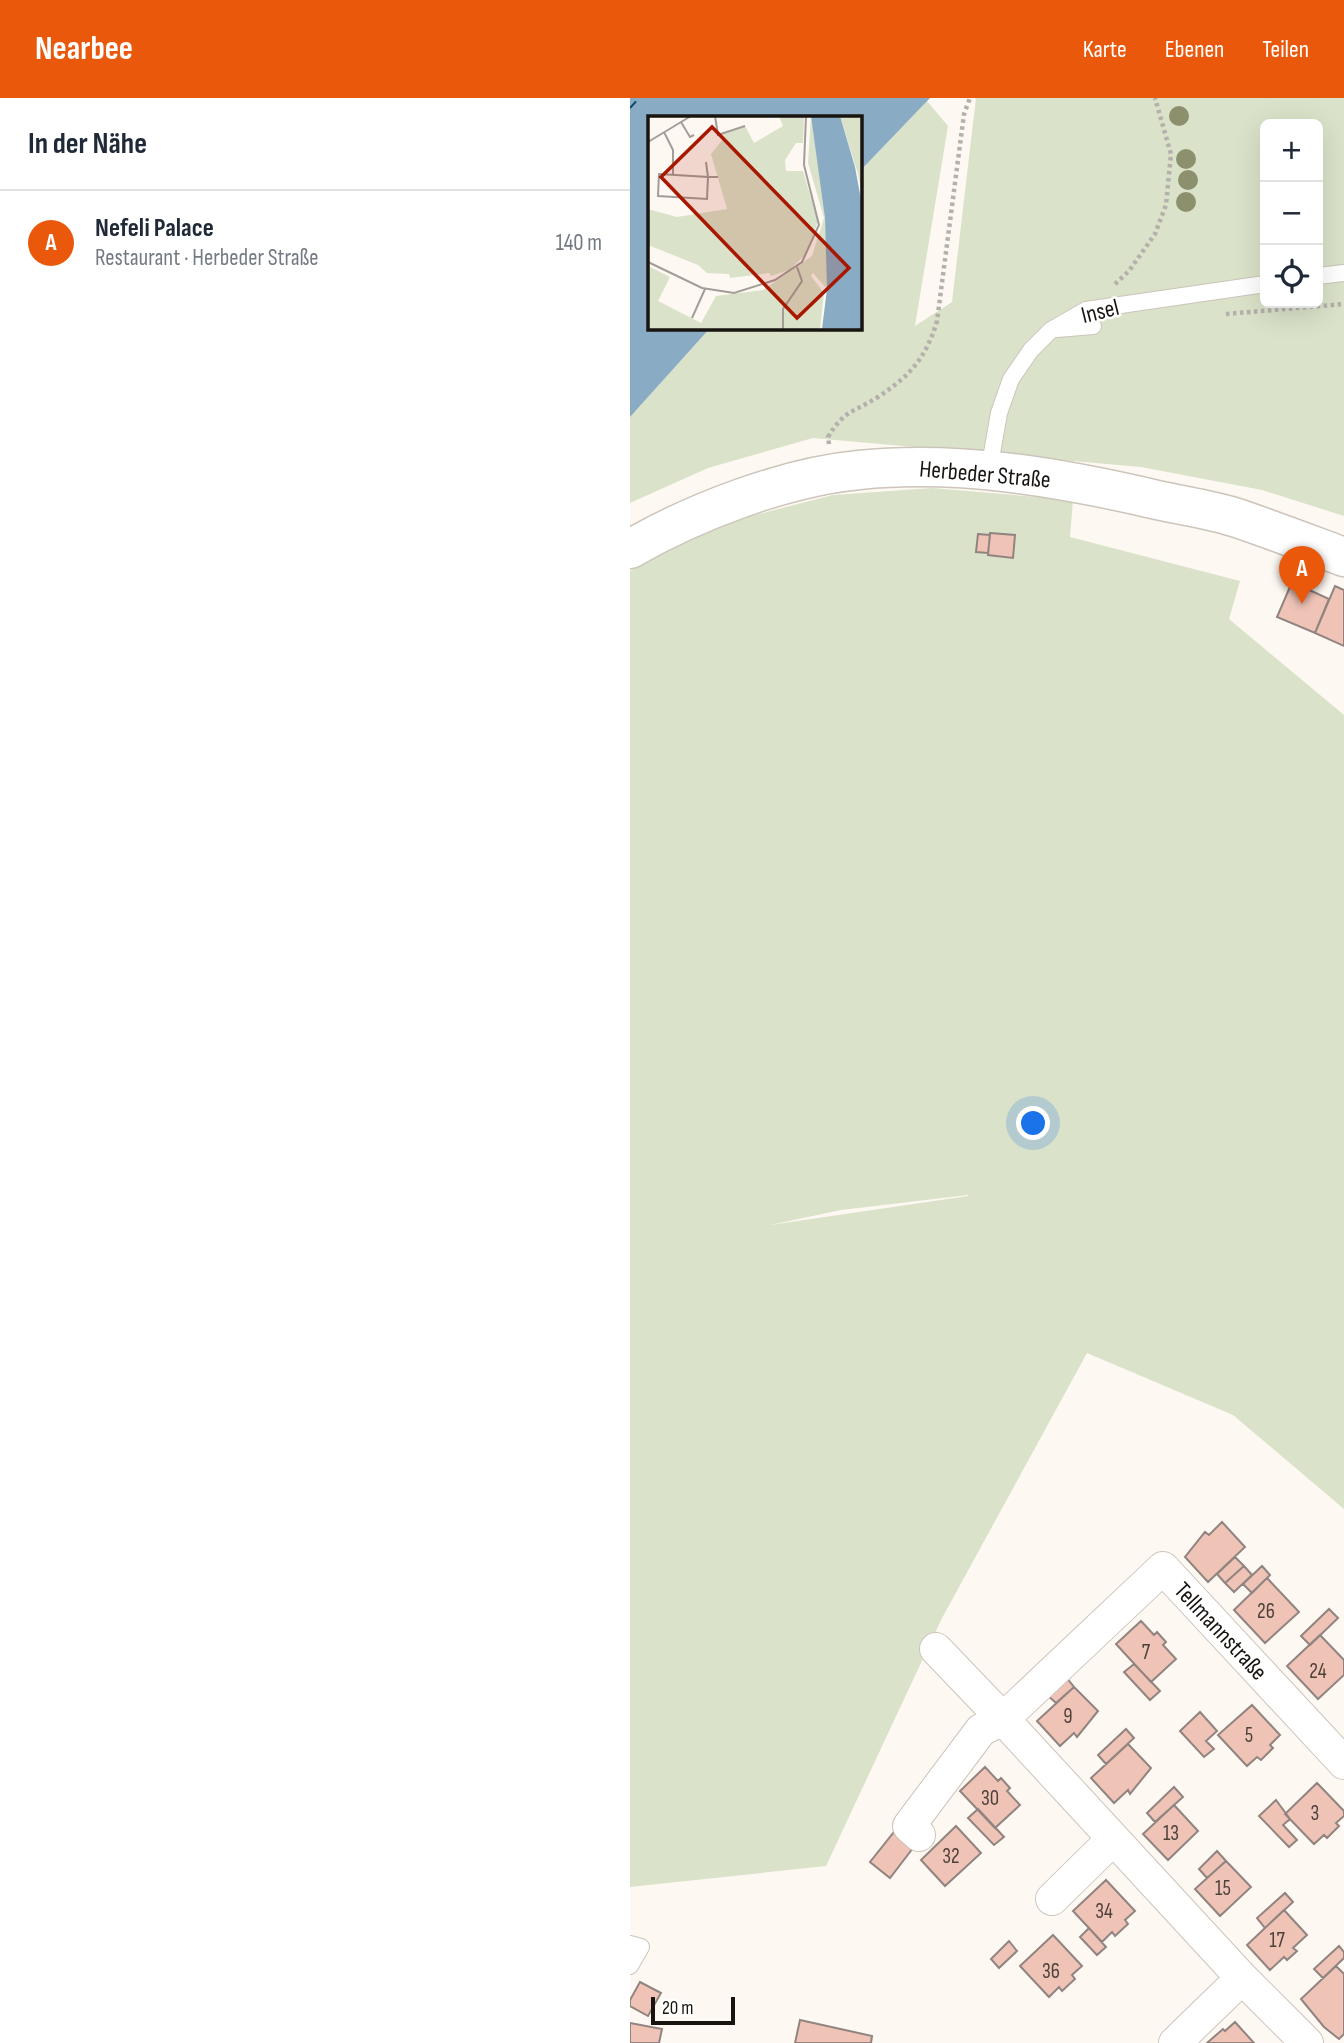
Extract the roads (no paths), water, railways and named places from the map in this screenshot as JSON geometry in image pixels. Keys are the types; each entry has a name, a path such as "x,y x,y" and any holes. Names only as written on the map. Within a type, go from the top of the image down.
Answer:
{"main road":[{"name":"Herbeder Straße","path":"630,549 667,527 750,495 834,474 919,467 989,470 1090,484 1237,518 1344,557"}],"street":[{"name":"Tellmannstraße","path":"919,1835 909,1826 981,1730 1003,1719 1163,1568 1344,1763"},
{"path":"936,1649 1242,1978 1307,2043"},
{"path":"1052,1899 1113,1839"},
{"path":"1175,2043 1242,1978"}],"lane":[{"path":"1323,276 1344,274"},
{"name":"Insel","path":"989,470 999,413 1011,379 1031,350 1051,330 1086,310 1260,285"},
{"path":"1051,330 1093,326"},
{"path":"630,1944 641,1947 630,1966"}],"water":[{"path":"630,98 930,98 861,170 861,116 648,116 648,329 709,329 630,417"}],"place":[{"name":"Nefeli Palace","path":"1302,604"}]}
